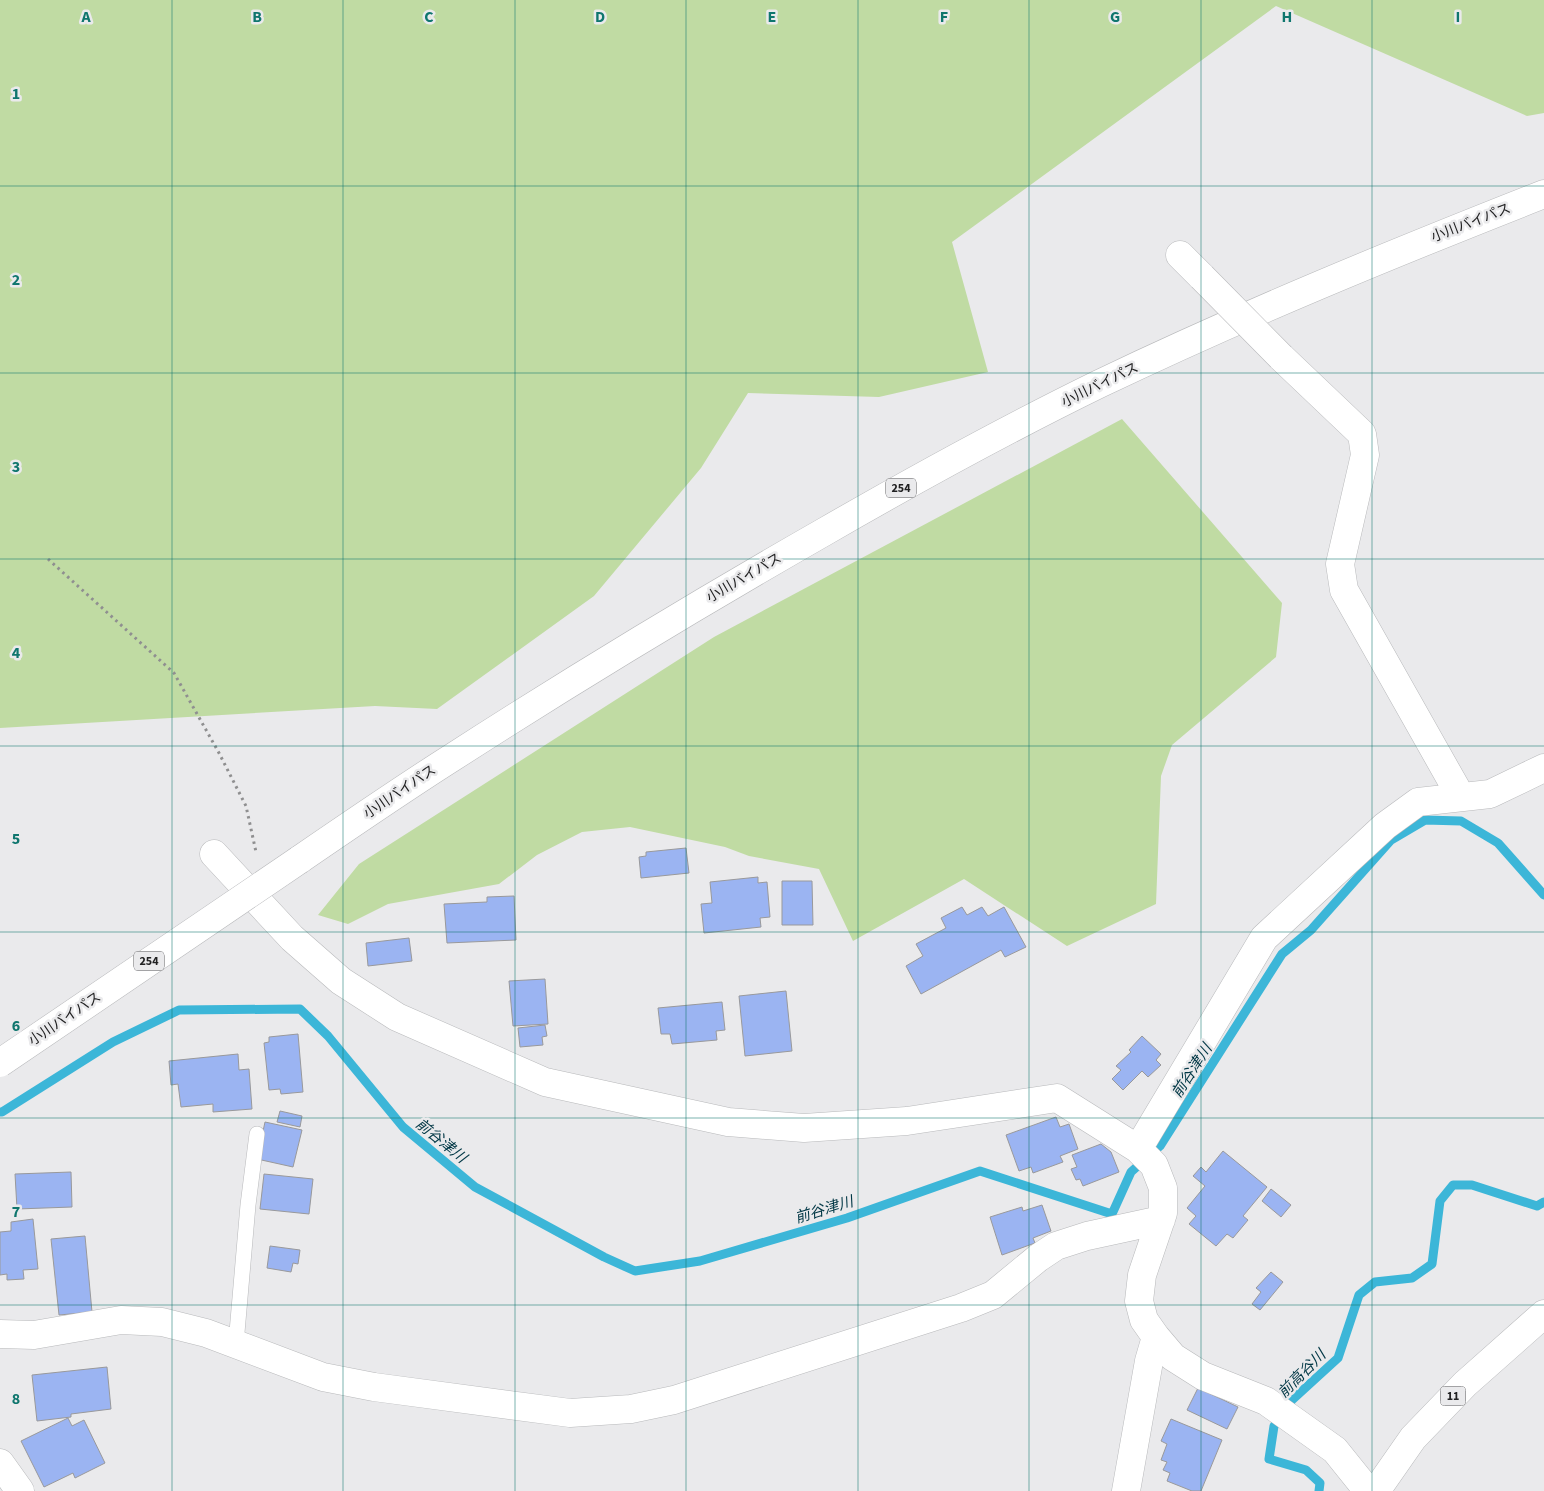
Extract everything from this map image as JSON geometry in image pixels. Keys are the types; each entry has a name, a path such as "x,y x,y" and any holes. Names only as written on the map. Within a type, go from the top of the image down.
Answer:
{"main road":[{"name":"小川バイパス","path":"0,1063 450,759 598,666 755,571 920,477 1096,386 1230,323 1400,250 1544,194"},
{"path":"1180,255 1281,357 1362,434 1365,456 1340,564 1344,590 1461,797"},
{"path":"1138,1149 1264,938 1385,826 1418,802 1490,794 1544,768"},
{"path":"214,854 292,938 341,982 397,1017 545,1082 728,1122 804,1128 907,1121 1057,1098 1138,1149 1154,1165 1162,1188 1163,1213 1142,1275 1139,1301 1144,1320 1156,1337 1173,1357 1203,1376 1266,1401 1335,1450 1368,1491"},
{"path":"0,1334 34,1335 121,1320 162,1322 206,1333 323,1377 374,1387 570,1413 631,1409 674,1400 961,1308 993,1295 1038,1258 1056,1246 1087,1236 1161,1220"},
{"name":"11","path":"1376,1491 1413,1438 1465,1384 1544,1314"},
{"path":"1126,1491 1147,1370 1156,1337"},
{"path":"0,1463 20,1491"}],"lane":[{"path":"236,1344 248,1205 257,1134"}],"path":[{"path":"48,559 174,673 246,806 257,851 244,886"}],"green space":[{"path":"0,0 1544,0 1544,113 1527,116 1276,6 952,242 988,372 879,397 748,393 701,468 594,596 437,709 375,706 0,728"},
{"path":"1122,419 1282,603 1276,657 1172,745 1161,776 1156,904 1067,946 964,879 853,941 819,869 749,856 725,847 630,827 582,832 537,855 499,884 388,904 348,924 318,915 359,864 714,637"}],"building":[{"path":"686,848 689,873 641,878 639,857 646,856 646,852"},
{"path":"758,877 758,883 767,882 770,917 760,918 761,927 704,933 701,904 712,903 710,882"},
{"path":"782,881 812,881 813,925 782,925"},
{"path":"514,896 516,940 447,943 444,904 487,902 487,897"},
{"path":"962,907 967,915 982,907 988,916 1004,907 1026,947 1005,957 1001,950 921,994 906,966 923,956 916,944 946,928 941,918"},
{"path":"409,938 412,961 368,966 366,943"},
{"path":"545,979 548,1024 513,1026 509,981"},
{"path":"786,991 792,1051 745,1056 739,996"},
{"path":"722,1002 725,1030 716,1031 717,1040 672,1044 670,1034 661,1034 658,1008"},
{"path":"545,1025 547,1036 542,1037 543,1045 520,1047 518,1028"},
{"path":"298,1034 303,1092 281,1094 280,1089 269,1090 264,1043 269,1042 269,1037"},
{"path":"1142,1036 1161,1054 1156,1060 1161,1065 1148,1077 1142,1071 1123,1090 1112,1079 1121,1070 1116,1066 1131,1052 1129,1050"},
{"path":"238,1054 239,1070 249,1069 252,1109 213,1112 213,1104 181,1107 178,1084 171,1085 169,1061"},
{"path":"280,1111 302,1116 300,1127 277,1122"},
{"path":"1056,1117 1060,1127 1069,1124 1078,1149 1060,1156 1063,1162 1033,1173 1031,1167 1019,1171 1006,1135"},
{"path":"265,1122 302,1130 293,1167 257,1159"},
{"path":"1101,1144 1111,1152 1119,1172 1083,1186 1080,1179 1076,1180 1071,1169 1077,1167 1072,1155"},
{"path":"1223,1151 1267,1187 1243,1216 1248,1220 1233,1238 1227,1234 1216,1246 1189,1224 1196,1216 1187,1208 1205,1186 1193,1176 1201,1167 1206,1172"},
{"path":"71,1172 72,1207 17,1209 15,1174"},
{"path":"264,1174 313,1179 309,1214 260,1209"},
{"path":"1271,1189 1291,1205 1281,1217 1262,1201"},
{"path":"1042,1205 1051,1231 1033,1238 1035,1243 1002,1255 990,1217 1022,1207 1023,1211"},
{"path":"33,1219 38,1269 23,1270 24,1279 7,1280 7,1274 0,1275 0,1232 11,1231 11,1222"},
{"path":"85,1236 92,1312 59,1315 51,1239"},
{"path":"270,1246 300,1250 298,1264 293,1263 291,1272 267,1268"},
{"path":"1271,1272 1283,1282 1260,1310 1252,1304 1261,1292 1256,1288"},
{"path":"107,1367 111,1409 37,1421 32,1375"},
{"path":"1198,1388 1238,1407 1227,1429 1187,1410"},
{"path":"68,1418 72,1426 84,1420 105,1463 75,1478 73,1473 44,1487 21,1441"},
{"path":"1171,1419 1222,1440 1201,1491 1192,1491 1167,1481 1170,1473 1163,1470 1167,1462 1161,1460 1167,1444 1161,1441"}],"waterway":[{"name":"前谷津川","path":"0,1112 113,1042 179,1010 300,1009 328,1036 403,1127 475,1187 604,1257 635,1271 700,1261 847,1218 980,1171 1112,1214 1131,1172 1160,1146 1282,954 1311,930 1391,840 1425,820 1461,821 1498,843 1544,895"},
{"name":"前高谷川","path":"1319,1491 1320,1483 1306,1470 1269,1459 1274,1426 1292,1400 1338,1358 1359,1295 1375,1282 1412,1278 1432,1264 1440,1201 1453,1185 1472,1185 1537,1206 1544,1202"}]}
